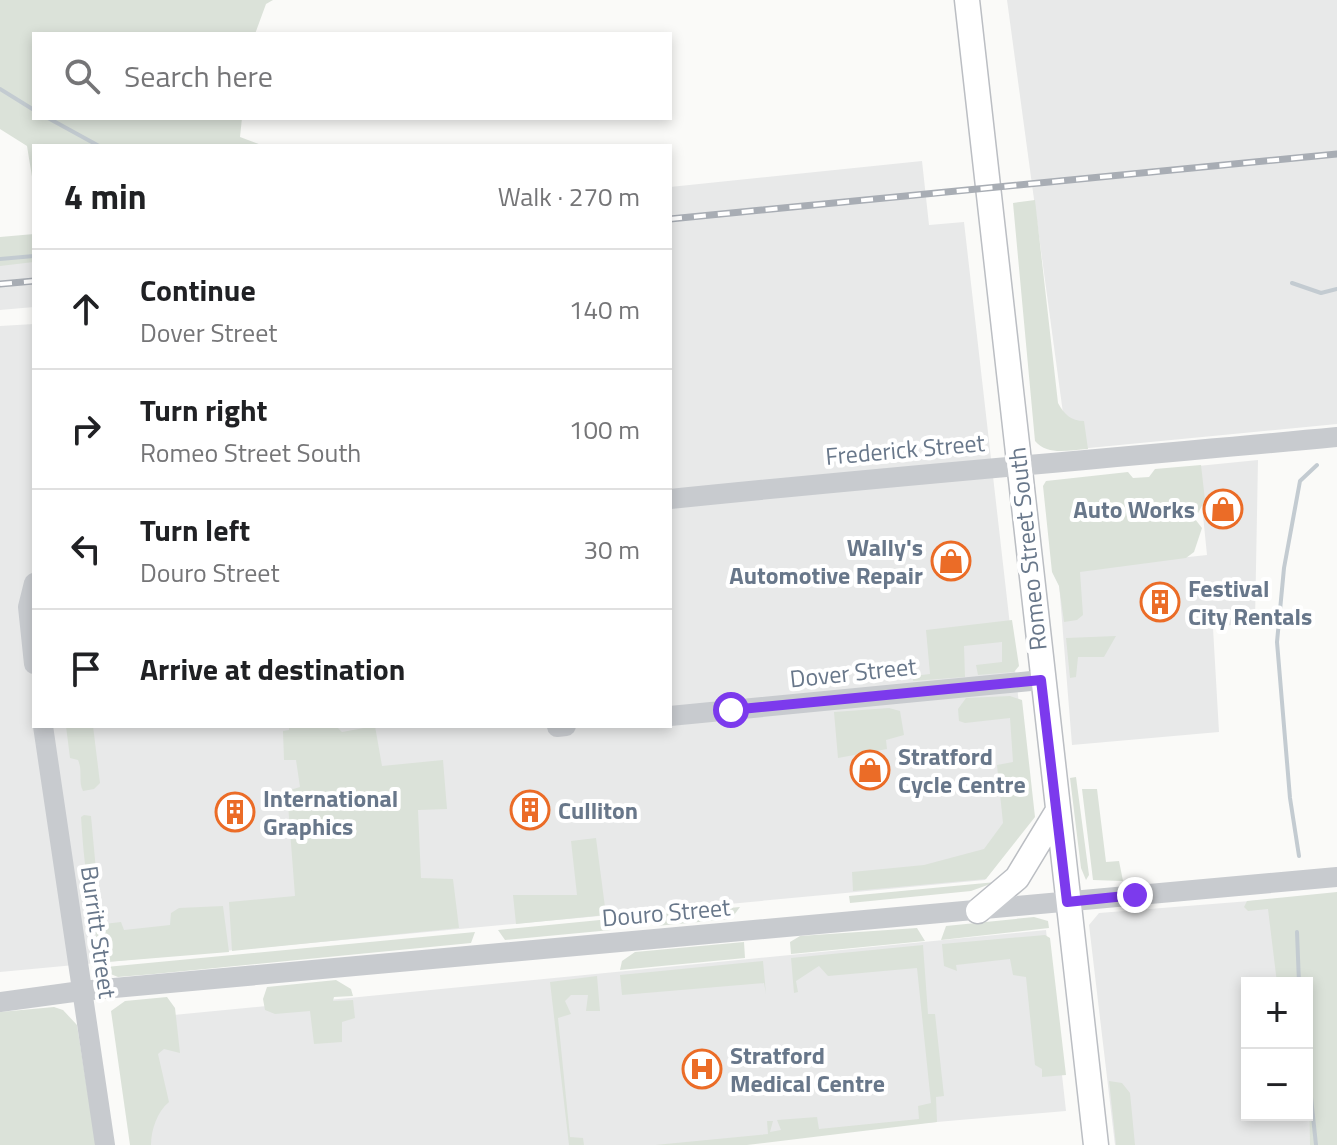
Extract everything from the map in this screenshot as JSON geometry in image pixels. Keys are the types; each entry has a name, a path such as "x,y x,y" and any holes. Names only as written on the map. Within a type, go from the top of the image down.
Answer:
{"main road":[{"name":"Romeo Street South","path":"967,0 1041,680 1096,1145"},
{"path":"978,911 1017,878 1057,812"}],"street":[{"name":"Frederick Street","path":"672,499 1337,437"},
{"path":"32,591 28,607 32,645"},
{"name":"Dover Street","path":"672,716 1041,680"},
{"name":"Burritt Street","path":"43,728 105,1145"},
{"name":"Douro Street","path":"0,1002 81,991 1337,877"}],"shaded area":[{"path":"0,0 273,0 266,4 256,32 32,32 32,120 242,120 240,137 259,144 32,144 32,177 27,146 0,129"},
{"path":"1007,0 1337,0 1337,424 1068,450"},
{"path":"922,161 929,225 964,222 1032,818 985,880 0,972 0,326 32,324 32,728 672,728 672,187"},
{"path":"1035,200 1058,403 1068,416 1084,421 1088,449 1052,450 1035,441 1013,203"},
{"path":"32,234 32,262 0,266 0,237"},
{"path":"32,261 32,307 0,310 0,264"},
{"path":"1258,460 1255,621 1213,628 1219,732 1072,745 1058,571 1207,555 1198,466"},
{"path":"1201,465 1205,500 1195,519 1202,528 1194,552 1186,558 1080,572 1083,615 1077,620 1064,622 1059,586 1052,572 1043,486 1046,481 1128,472 1133,478 1149,477 1155,469"},
{"path":"1012,620 1019,666 1014,672 978,675 976,665 1002,662 1002,642 964,646 965,677 913,681 913,676 930,674 926,630"},
{"path":"1116,636 1104,657 1078,657 1076,677 1070,678 1066,638"},
{"path":"1010,696 1022,700 1035,817 986,879 853,891 852,872 924,865 984,849 1003,823 997,765 1013,762 1010,718 965,723 959,721 958,709 966,698"},
{"path":"889,708 900,711 904,735 886,740 887,749 838,758 834,712"},
{"path":"66,728 93,728 100,783 94,789 83,791 78,760 70,758"},
{"path":"338,728 342,732 375,728 382,766 443,760 447,809 418,810 421,878 453,879 459,928 232,951 229,902 295,896 287,791 300,787 296,760 284,760 283,731"},
{"path":"1076,777 1089,875 1086,880 1081,868 1070,778"},
{"path":"1082,789 1097,789 1106,862 1119,861 1123,881 1093,880"},
{"path":"91,816 99,903 92,904 81,817"},
{"path":"596,838 606,915 516,924 513,895 577,895 571,841"},
{"path":"996,882 971,891 850,903 849,896"},
{"path":"1337,892 1337,1145 1310,1145 1310,1121 1313,1121 1313,977 1276,977 1268,909 1248,911 1244,907 1247,901"},
{"path":"1337,894 1337,1145 1115,1145 1089,925 1099,913"},
{"path":"223,906 229,952 107,962 99,960 95,925 121,922 124,930 170,925 171,913 179,908"},
{"path":"740,907 731,919 656,926 652,915"},
{"path":"1034,917 1048,921 1049,928 941,940 946,926"},
{"path":"610,919 611,930 505,940 498,930"},
{"path":"917,928 925,941 791,954 790,942 800,936"},
{"path":"1046,930 1066,1111 667,1145 139,1145 122,1020"},
{"path":"475,932 471,943 118,977 103,971 106,967"},
{"path":"1045,935 1050,938 1066,1075 1042,1077 1042,1069 1035,1065 1026,977 1013,975 1010,959 956,965 957,971 944,966 942,944"},
{"path":"744,942 745,958 620,970 622,961 635,952"},
{"path":"923,945 928,1014 935,1014 944,1096 936,1097 937,1122 747,1145 655,1145 768,1134 767,1121 773,1121 770,1132 781,1130 777,1120 817,1117 819,1129 919,1119 918,1106 931,1103 917,968 828,976 819,966 796,981 798,992 794,993 791,958"},
{"path":"763,961 766,994 764,983 622,995 620,975"},
{"path":"597,976 600,1011 586,1011 588,995 571,995 565,1001 571,1014 558,1018 570,1137 583,1138 584,1145 569,1145 550,982"},
{"path":"336,980 351,989 353,996 334,997 333,1001 353,1000 355,1018 342,1022 342,1042 314,1044 310,1011 275,1014 265,1010 263,999 267,987"},
{"path":"167,997 175,1008 180,1053 164,1049 158,1054 169,1102 156,1122 151,1145 130,1145 111,1011 125,1001"},
{"path":"54,1007 63,1010 77,1025 96,1145 0,1145 0,1012"},
{"path":"1109,1081 1122,1083 1130,1093 1135,1145 1116,1145"}],"waterway":[{"path":"0,89 32,109"},
{"path":"52,120 95,144"},
{"path":"0,259 32,256"},
{"path":"1292,283 1321,293 1337,289"},
{"path":"1299,856 1290,798 1277,642 1284,568 1300,481 1317,465"},
{"path":"1297,932 1299,977"},
{"path":"1313,1116 1316,1145"}],"railway":[{"path":"672,219 1337,154"},
{"path":"0,284 32,281"}],"place":[{"name":"Auto Works","path":"1223,509"},
{"name":"Wally's Automotive Repair","path":"951,561"},
{"name":"Festival City Rentals","path":"1160,602"},
{"name":"Stratford Cycle Centre","path":"870,770"},
{"name":"Culliton","path":"530,810"},
{"name":"International Graphics","path":"235,812"},
{"name":"Stratford Medical Centre","path":"702,1069"}],"route":[{"path":"731,710 1041,680 1067,902 1135,895"}]}
